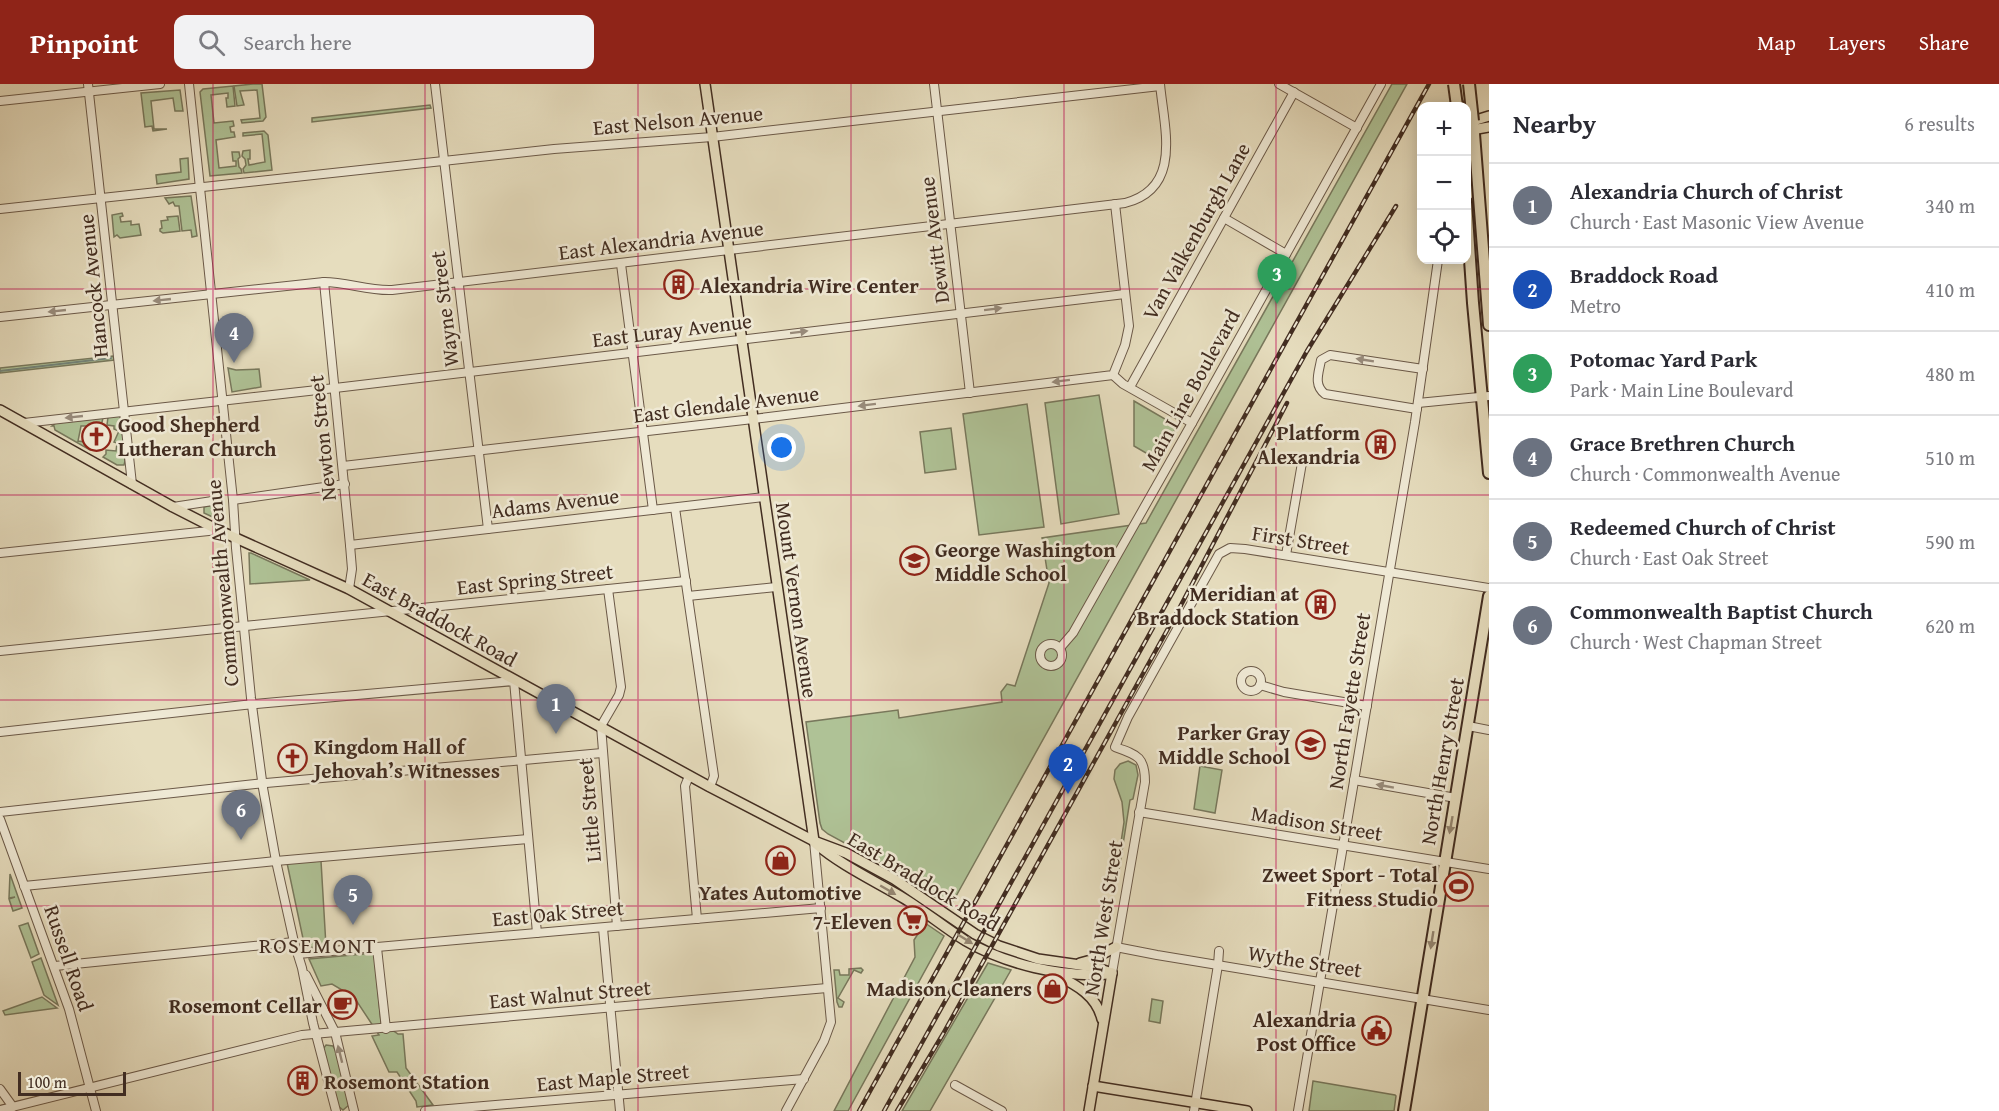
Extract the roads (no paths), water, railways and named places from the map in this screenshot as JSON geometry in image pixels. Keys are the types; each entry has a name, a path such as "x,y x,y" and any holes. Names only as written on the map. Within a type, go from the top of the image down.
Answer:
{"highway":[{"path":"1454,84 1456,102"},
{"path":"1468,84 1469,102"},
{"path":"1471,128 1489,325"},
{"path":"1468,210 1473,298 1486,396 1489,473"},
{"path":"1466,264 1473,298"},
{"name":"North Henry Street","path":"1404,1111 1489,596"}],"main road":[{"name":"Mount Vernon Avenue","path":"705,84 814,841"},
{"path":"1458,102 1468,84"},
{"path":"1471,128 1489,116"},
{"path":"1471,128 1489,127"},
{"name":"East Braddock Road","path":"0,410 173,507 218,530 349,589 689,776 814,841 846,853 894,879 975,934 999,946 1038,959 1094,967 1112,974"},
{"name":"East Braddock Road","path":"814,841 830,856 903,898 991,954 1046,969 1093,975 1112,974"},
{"path":"1071,964 1091,960 1116,947"},
{"path":"1046,969 1080,987 1090,996 1099,1008 1103,1025"},
{"name":"North West Street","path":"1089,1111 1112,974"},
{"path":"1093,1086 1194,1107 1247,1111"}],"street":[{"path":"0,101 89,88 160,84"},
{"name":"Commonwealth Avenue","path":"189,84 223,401 252,705 263,783 276,861 294,942 336,1111"},
{"name":"Wayne Street","path":"435,84 488,529"},
{"name":"Dewitt Avenue","path":"934,84 970,393"},
{"path":"1279,84 1357,128"},
{"name":"Main Line Boulevard","path":"1060,648 1073,633 1381,84"},
{"name":"East Nelson Avenue","path":"0,209 444,160 712,137 1160,85"},
{"name":"East Alexandria Avenue","path":"0,317 324,282 339,282 381,291 1132,201 1146,195 1164,170 1167,151 1160,85"},
{"name":"Hancock Avenue","path":"89,88 132,484"},
{"name":"Van Valkenburgh Lane","path":"1130,387 1294,92"},
{"path":"1115,204 1128,332 1114,372 1130,387 1192,423"},
{"path":"1224,218 1287,254"},
{"path":"621,264 634,352 652,510"},
{"name":"North Fayette Street","path":"1298,1111 1417,406 1437,264"},
{"name":"Newton Street","path":"324,282 352,569 349,589"},
{"name":"East Luray Avenue","path":"24,423 470,373 1125,294"},
{"path":"1423,369 1330,355 1321,360 1317,384 1319,390 1325,394 1417,406 1486,396"},
{"name":"East Glendale Avenue","path":"343,466 970,393 1114,372"},
{"path":"1286,555 1303,457"},
{"path":"233,500 345,484"},
{"name":"Adams Avenue","path":"350,545 764,497"},
{"path":"173,507 219,500"},
{"path":"675,508 714,776 710,787"},
{"path":"0,553 218,530"},
{"name":"First Street","path":"1115,747 1128,717 1219,554 1227,549 1236,548 1286,555 1489,588"},
{"name":"East Spring Street","path":"0,651 686,581"},
{"path":"688,596 776,587"},
{"name":"Little Street","path":"608,589 620,693 601,726 617,926"},
{"path":"0,732 252,705 514,681 537,933"},
{"path":"1260,685 1284,692 1367,706"},
{"path":"1468,726 1489,730"},
{"name":"North West Street","path":"1112,974 1144,782 1144,766 1136,755 1115,747"},
{"path":"0,812 263,783 602,753"},
{"path":"689,776 685,786 697,919"},
{"path":"1354,780 1456,798"},
{"name":"Madison Street","path":"1139,812 1489,869"},
{"name":"Russell Road","path":"0,819 55,966 72,1018 96,1111"},
{"path":"24,886 528,839"},
{"name":"Mount Vernon Avenue","path":"786,1111 829,1031 831,1022 814,841"},
{"name":"East Oak Street","path":"298,954 821,908"},
{"path":"603,928 620,1111"},
{"path":"55,966 294,942"},
{"name":"Wythe Street","path":"1116,947 1489,1010"},
{"path":"377,948 386,1029"},
{"path":"1194,1107 1219,951"},
{"name":"Commonwealth Avenue","path":"302,968 335,1032 354,1111"},
{"name":"East Walnut Street","path":"0,1110 315,1033 386,1029 827,988"},
{"name":"East Maple Street","path":"425,1111 804,1079"},
{"path":"955,1085 1002,1111"},
{"path":"0,1089 13,1107"}],"waterway":[{"path":"0,371 111,358"}],"railway":[{"path":"859,1111 1429,84"},
{"path":"884,1111 1307,351 1396,206"},
{"path":"897,1111 943,1034 1180,607 1287,403"}],"place":[{"name":"Alexandria Wire Center","path":"679,285"},
{"name":"Potomac Yard Park","path":"1277,304"},
{"name":"Grace Brethren Church","path":"234,363"},
{"name":"Good Shepherd Lutheran Church","path":"97,436"},
{"name":"Platform Alexandria","path":"1381,444"},
{"name":"George Washington Middle School","path":"914,561"},
{"name":"Meridian at Braddock Station","path":"1320,605"},
{"name":"Alexandria Church of Christ","path":"556,734"},
{"name":"Parker Gray Middle School","path":"1311,744"},
{"name":"Kingdom Hall of Jehovah’s Witnesses","path":"293,758"},
{"name":"Braddock Road","path":"1068,794"},
{"name":"Commonwealth Baptist Church","path":"241,840"},
{"name":"Yates Automotive","path":"780,861"},
{"name":"Zweet Sport - Total Fitness Studio","path":"1459,886"},
{"name":"7-Eleven","path":"913,921"},
{"name":"Redeemed Church of Christ","path":"353,925"},
{"name":"Madison Cleaners","path":"1053,988"},
{"name":"Rosemont Cellar","path":"343,1005"},
{"name":"Alexandria Post Office","path":"1377,1031"},
{"name":"Rosemont Station","path":"303,1081"}],"district":[{"name":"ROSEMONT","path":"318,945"}]}
